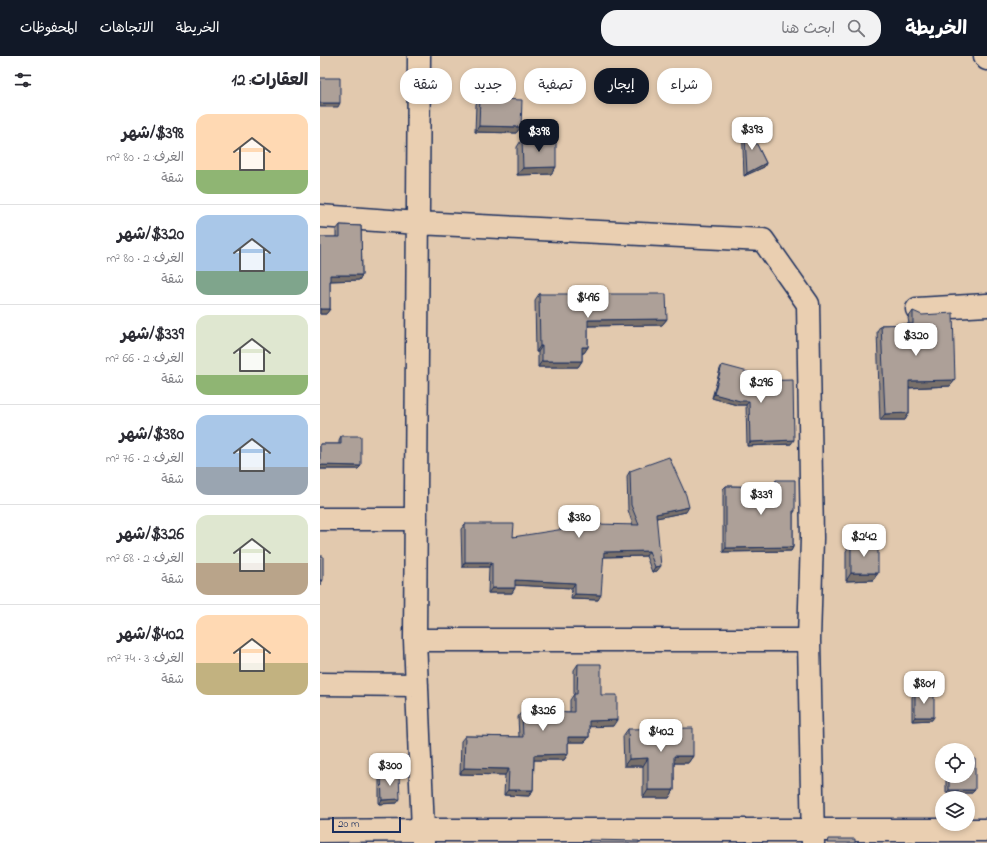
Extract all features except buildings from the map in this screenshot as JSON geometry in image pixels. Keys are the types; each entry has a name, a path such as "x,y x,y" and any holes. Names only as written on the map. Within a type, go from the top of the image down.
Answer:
{"street":[{"path":"419,56 415,640 423,836"},
{"path":"320,216 418,223 763,240 808,304 812,538 809,640 813,836"},
{"path":"917,309 987,305"},
{"path":"320,519 416,519"},
{"path":"415,640 809,640"},
{"path":"320,684 417,685"},
{"path":"320,831 423,836 813,836 987,830"}]}
